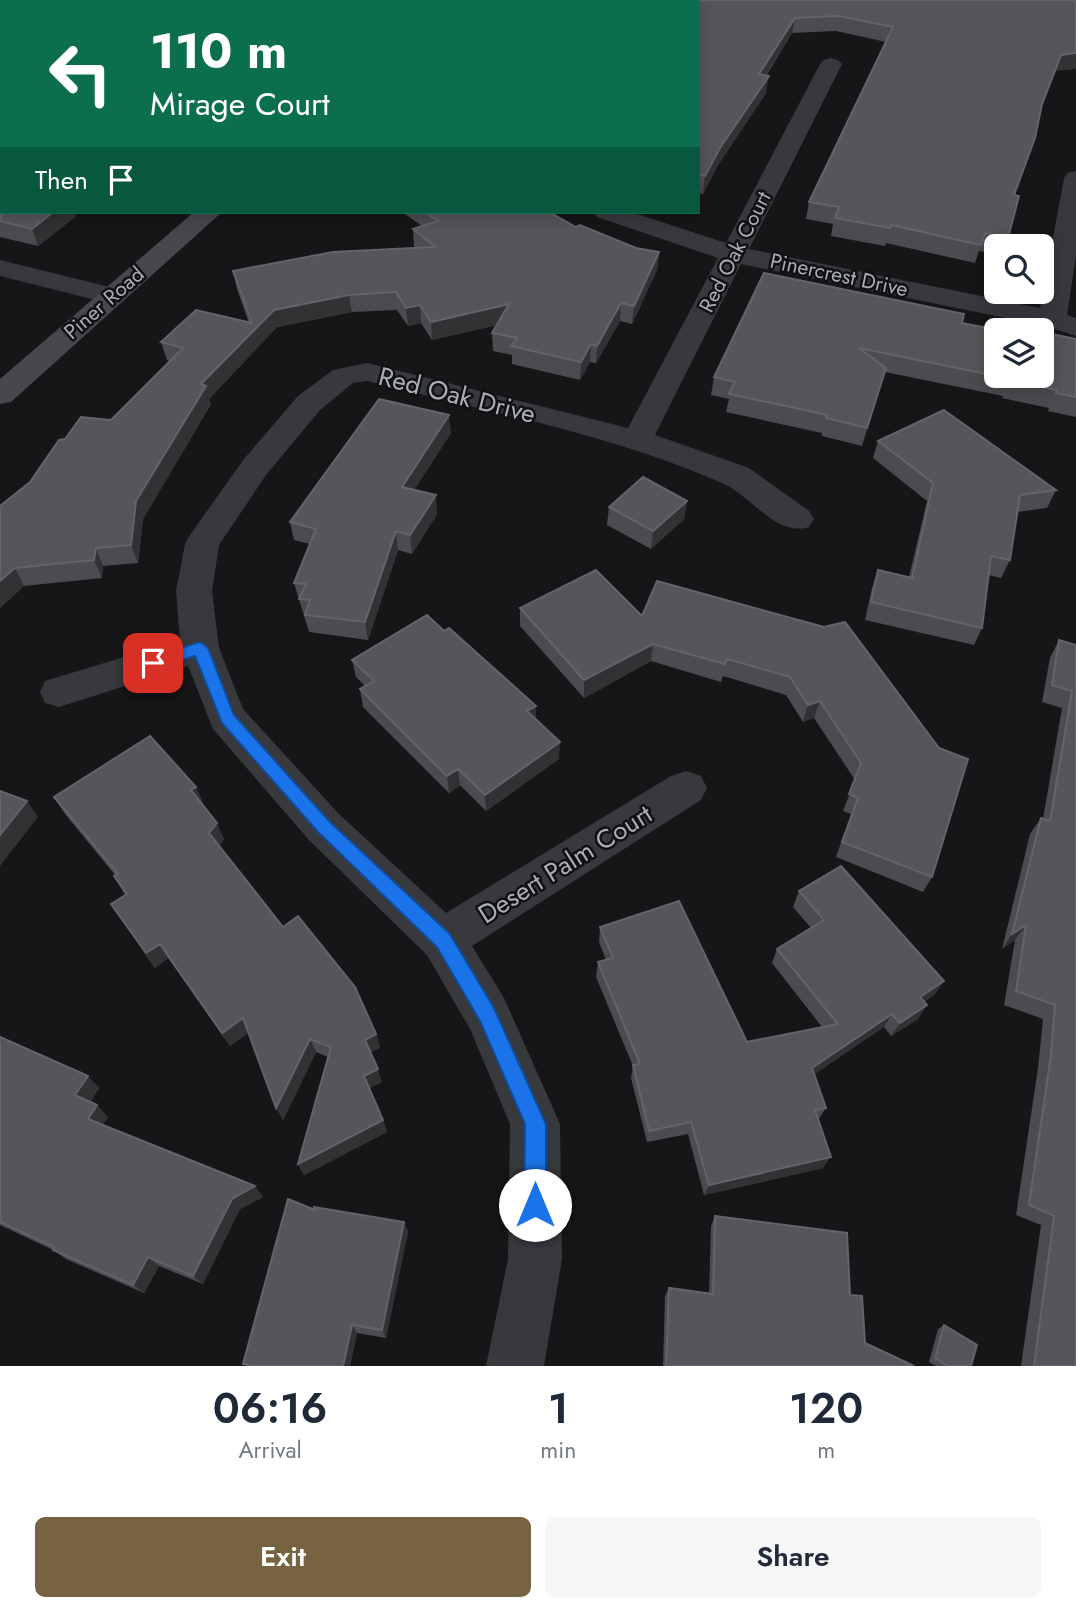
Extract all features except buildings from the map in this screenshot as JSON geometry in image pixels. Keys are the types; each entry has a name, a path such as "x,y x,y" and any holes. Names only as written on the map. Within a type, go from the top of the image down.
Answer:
{"main road":[{"name":"Piner Road","path":"0,395 207,214"}],"street":[{"name":"Red Oak Court","path":"638,440 831,64"},
{"path":"1064,323 1076,178"},
{"name":"Pinercrest Drive","path":"612,214 733,254 1064,323"},
{"path":"0,268 112,296"},
{"name":"Red Oak Drive","path":"515,1366 535,1259 535,1124 487,1014 443,940 324,827 227,718 200,648 194,591 202,544 255,467 309,403 344,376 367,372 638,440 737,476 797,519"},
{"path":"59,692 200,648"},
{"name":"Desert Palm Court","path":"443,940 686,788"}],"route":[{"path":"153,663 200,648 227,718 324,827 443,940 487,1014 535,1124 535,1205"}]}
